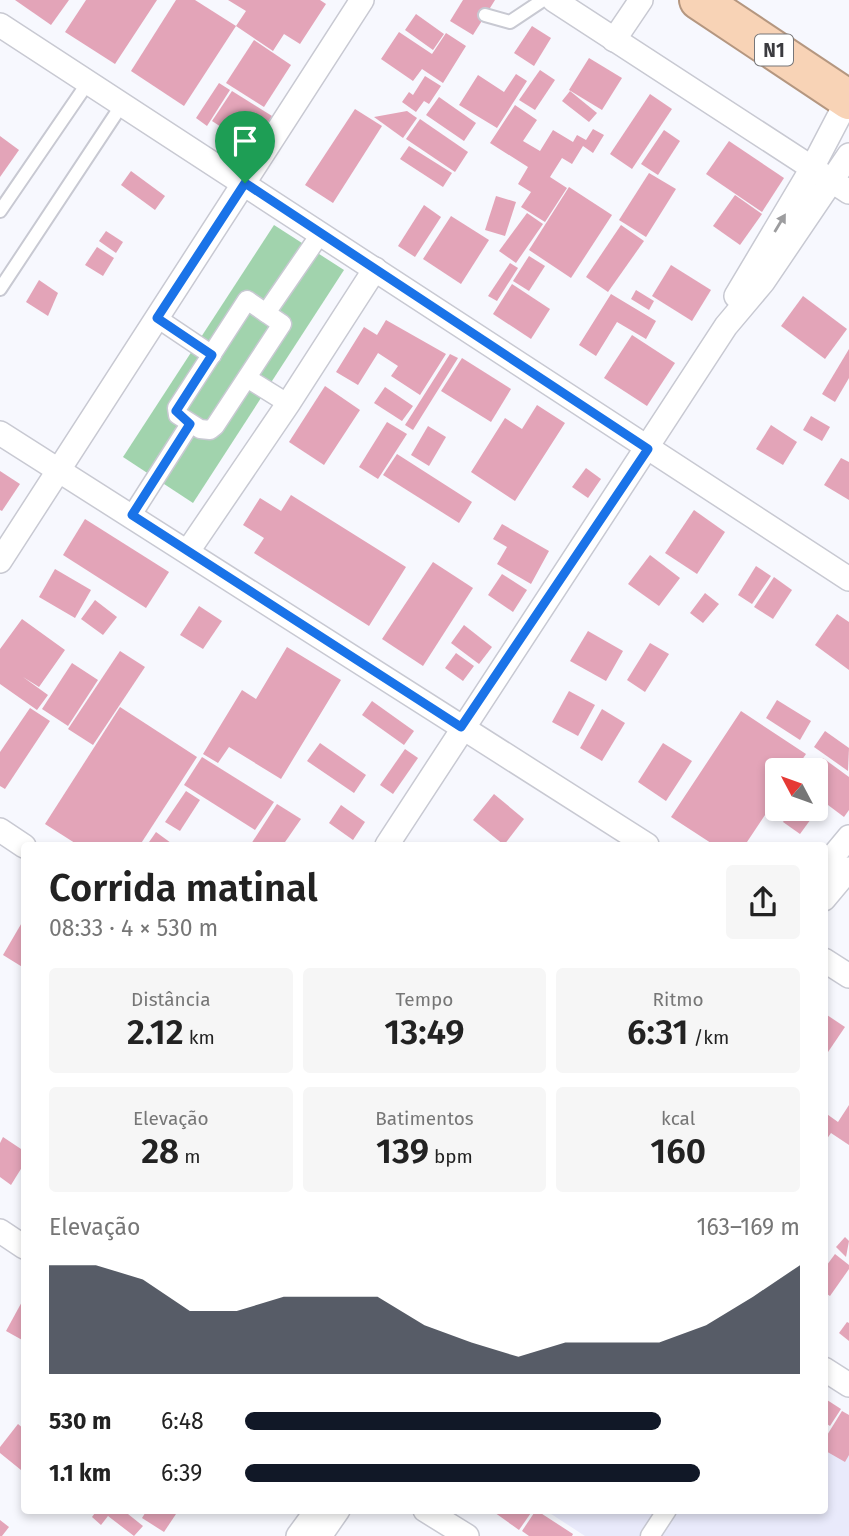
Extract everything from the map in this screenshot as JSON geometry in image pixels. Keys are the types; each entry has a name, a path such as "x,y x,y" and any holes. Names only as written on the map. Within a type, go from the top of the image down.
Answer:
{"highway":[{"name":"N1","path":"699,0 849,100"}],"street":[{"path":"0,561 362,0"},
{"path":"554,0 811,170 841,187"},
{"path":"614,40 641,0"},
{"path":"0,26 123,103 849,579"},
{"path":"726,326 735,297 811,170 849,100"},
{"path":"389,842 461,727 648,449 726,326 841,187 849,155"},
{"path":"267,313 321,233"},
{"path":"188,551 375,269"},
{"path":"247,300 282,324 210,430 190,424 176,411 212,355 247,300"},
{"path":"157,318 212,355"},
{"path":"247,378 286,403"},
{"path":"132,515 190,424"},
{"path":"0,433 641,842"},
{"path":"0,830 21,844"},
{"path":"828,862 849,837"},
{"path":"828,895 849,869"},
{"path":"828,963 849,976"},
{"path":"0,1231 21,1246"},
{"path":"828,1372 849,1385"},
{"path":"298,1536 314,1514"},
{"path":"320,1536 335,1514"},
{"path":"431,1514 467,1536"},
{"path":"650,1536 664,1514"}],"lane":[{"path":"485,15 510,22 543,0"},
{"path":"0,211 89,81"},
{"path":"0,289 123,103"}],"shaded area":[{"path":"828,1437 849,1450 849,1536 585,1536 551,1514 828,1514"}],"green space":[{"path":"274,225 344,270 193,503 123,457"}],"building":[{"path":"15,0 69,0 51,25"},
{"path":"86,0 157,0 115,64 65,32"},
{"path":"176,0 195,0 236,26 184,106 131,71"},
{"path":"228,0 320,0 326,4 300,44 284,34 273,51 236,26 246,11"},
{"path":"463,0 495,0 473,35 450,21"},
{"path":"416,14 444,34 433,50 405,30"},
{"path":"532,26 551,38 534,66 514,53"},
{"path":"399,32 432,54 446,33 466,46 443,83 422,69 413,81 381,59"},
{"path":"254,40 291,65 264,107 226,83"},
{"path":"589,58 622,78 602,110 569,90"},
{"path":"540,70 555,80 535,110 519,100"},
{"path":"516,74 527,81 497,128 459,105 478,75 504,92"},
{"path":"425,76 441,86 429,104 424,101 416,112 402,102 409,92 413,95"},
{"path":"219,83 230,90 207,126 196,118"},
{"path":"232,91 272,116 252,147 212,121"},
{"path":"570,91 597,113 589,122 562,101"},
{"path":"650,94 672,109 632,169 610,154"},
{"path":"439,97 476,123 464,141 426,115"},
{"path":"515,105 537,120 523,141 540,151 553,130 573,142 577,135 586,140 593,129 604,135 593,153 583,146 572,164 562,158 550,177 567,188 545,222 521,207 531,192 518,184 528,167 490,143"},
{"path":"355,109 382,126 333,203 305,185"},
{"path":"407,111 417,118 403,138 374,117"},
{"path":"420,119 468,152 455,172 406,139"},
{"path":"664,130 680,141 658,175 641,164"},
{"path":"0,136 19,150 0,177"},
{"path":"729,141 784,178 762,212 706,174"},
{"path":"409,146 452,173 443,187 400,159"},
{"path":"131,171 165,196 155,210 121,185"},
{"path":"649,173 676,189 646,237 619,220"},
{"path":"569,187 612,215 571,278 529,250"},
{"path":"735,195 762,214 740,245 713,226"},
{"path":"496,196 516,202 505,236 485,230"},
{"path":"424,205 441,217 415,257 398,246"},
{"path":"527,213 543,224 516,263 499,251"},
{"path":"451,216 489,240 461,284 423,259"},
{"path":"621,225 644,241 608,292 586,277"},
{"path":"106,231 123,242 116,253 99,241"},
{"path":"97,247 114,258 103,276 85,265"},
{"path":"529,256 545,266 529,291 513,281"},
{"path":"510,263 518,268 497,301 488,296"},
{"path":"671,265 711,290 692,321 652,296"},
{"path":"39,280 58,293 48,316 26,302"},
{"path":"512,284 550,309 531,339 493,314"},
{"path":"636,290 654,301 649,310 631,299"},
{"path":"611,294 656,321 646,339 617,322 596,356 579,345"},
{"path":"803,296 847,329 825,359 781,326"},
{"path":"386,320 446,354 420,395 391,376 398,366 378,353 358,385 336,372 364,327 377,335"},
{"path":"632,335 675,363 647,406 604,378"},
{"path":"849,349 849,378 835,402 822,394"},
{"path":"450,354 458,358 413,430 405,425"},
{"path":"462,358 511,389 491,422 441,391"},
{"path":"325,386 360,410 324,465 289,442"},
{"path":"385,387 413,406 402,421 374,403"},
{"path":"537,405 565,423 515,501 471,472 505,418 522,429"},
{"path":"811,416 830,427 822,441 803,430"},
{"path":"387,422 407,434 378,479 359,467"},
{"path":"771,425 797,442 783,465 756,449"},
{"path":"428,426 446,437 429,466 411,455"},
{"path":"397,454 472,502 459,523 383,475"},
{"path":"841,458 849,462 849,500 824,485"},
{"path":"586,468 601,479 588,498 572,487"},
{"path":"0,471 20,484 2,511 0,510"},
{"path":"291,495 406,567 369,626 254,553 264,538 243,525 260,498 281,511"},
{"path":"694,510 725,532 697,574 665,553"},
{"path":"85,519 169,572 146,608 63,555"},
{"path":"502,524 549,551 531,584 497,564 507,547 493,539"},
{"path":"650,555 680,578 659,606 628,584"},
{"path":"433,562 473,588 423,666 382,639"},
{"path":"756,566 771,576 752,604 738,595"},
{"path":"55,569 91,590 75,618 39,597"},
{"path":"502,574 527,590 513,612 488,595"},
{"path":"774,577 792,590 773,619 754,607"},
{"path":"705,593 719,604 703,623 690,613"},
{"path":"95,600 117,617 103,635 81,619"},
{"path":"199,606 222,621 203,649 180,635"},
{"path":"837,614 849,622 849,670 815,645"},
{"path":"22,619 65,650 39,687 23,677 48,695 37,710 0,684 0,649"},
{"path":"464,625 492,647 479,664 451,643"},
{"path":"588,631 623,651 606,681 570,661"},
{"path":"650,643 669,654 645,692 627,680"},
{"path":"287,647 341,680 281,779 229,747 218,763 203,754 242,690 256,699"},
{"path":"120,651 145,667 93,745 68,729"},
{"path":"456,653 474,666 463,681 445,668"},
{"path":"72,663 98,680 68,726 42,709"},
{"path":"569,691 595,705 578,736 552,722"},
{"path":"777,700 811,721 800,740 766,718"},
{"path":"372,701 414,731 404,745 362,715"},
{"path":"120,707 197,757 142,842 73,842 45,824"},
{"path":"30,708 50,721 5,789 0,786 0,752"},
{"path":"602,709 625,723 602,761 580,748"},
{"path":"741,711 806,754 803,758 765,758 765,815 747,842 709,842 671,817"},
{"path":"825,731 849,748 848,771 814,747"},
{"path":"320,743 366,775 354,793 307,761"},
{"path":"663,743 692,761 666,801 638,782"},
{"path":"405,749 418,758 393,794 380,785"},
{"path":"202,757 274,802 255,830 184,785"},
{"path":"828,762 849,777 849,810 844,817 828,805"},
{"path":"186,791 200,800 180,831 165,822"},
{"path":"494,794 524,819 506,842 500,842 473,820"},
{"path":"277,804 301,819 285,842 252,842"},
{"path":"341,805 365,822 353,840 329,823"},
{"path":"784,821 809,821 800,834"},
{"path":"156,832 170,842 149,842"},
{"path":"21,924 21,966 3,955"},
{"path":"828,1016 845,1027 828,1052"},
{"path":"849,1105 849,1145 831,1133 828,1137 828,1115 838,1122"},
{"path":"3,1137 21,1149 21,1169 11,1185 0,1177 0,1143"},
{"path":"845,1237 849,1241 846,1257 836,1247"},
{"path":"835,1254 849,1265 830,1296 828,1295 828,1264"},
{"path":"21,1304 21,1339 6,1331"},
{"path":"847,1322 849,1323 849,1341 839,1333"},
{"path":"828,1401 841,1409 830,1426 828,1425"},
{"path":"842,1411 849,1415 849,1455 845,1462 828,1452 828,1434"},
{"path":"18,1424 21,1426 21,1470 0,1453 0,1447"},
{"path":"94,1514 128,1514 143,1526 134,1536 108,1516 101,1525 92,1517"},
{"path":"144,1514 176,1514 164,1532 142,1518"},
{"path":"497,1514 530,1514 519,1530"},
{"path":"533,1514 542,1514 573,1534 529,1536 522,1531"},
{"path":"0,1520 9,1527 2,1536 0,1536"}],"route":[{"path":"245,183 648,449 461,727 132,515 190,424 176,411 212,355 157,318 245,183"}]}
